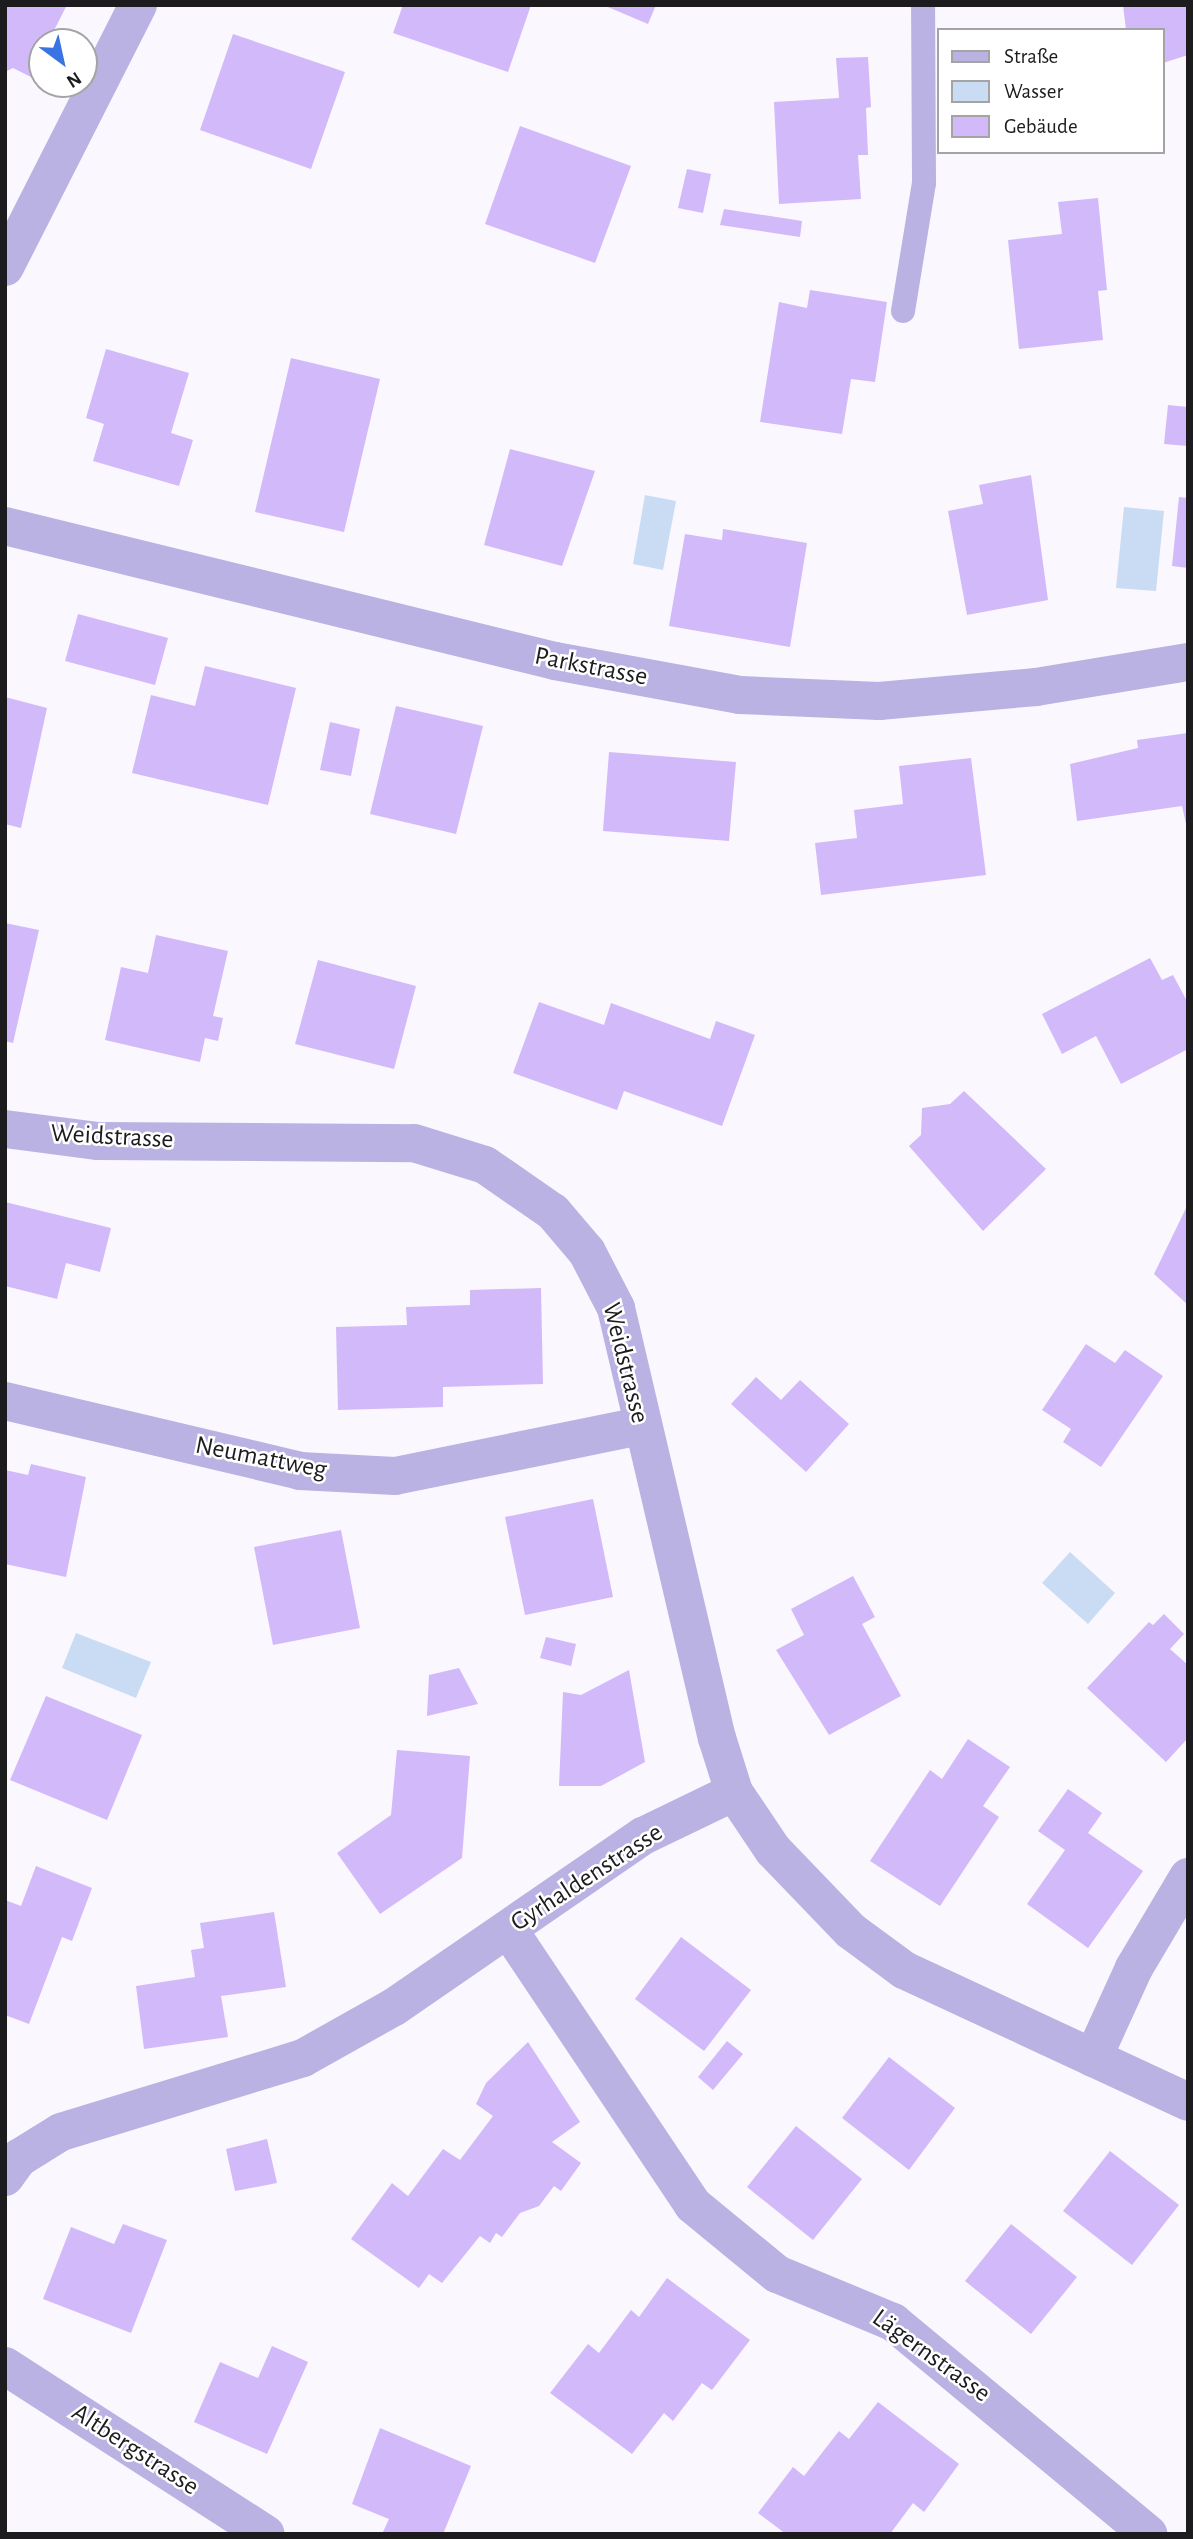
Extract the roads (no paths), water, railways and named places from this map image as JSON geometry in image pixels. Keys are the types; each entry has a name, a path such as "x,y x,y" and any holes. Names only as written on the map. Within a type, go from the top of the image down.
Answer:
{"street":[{"path":"5,267 138,5"},
{"name":"Parkstrasse","path":"5,526 555,661 740,695 879,702 1036,687 1188,662"},
{"name":"Weidstrasse","path":"5,1129 98,1141 414,1143 485,1165 553,1212 586,1252 616,1308 642,1426 734,1792"},
{"name":"Neumattweg","path":"5,1401 300,1471 395,1476 642,1426"},
{"path":"734,1792 773,1850 851,1931 904,1970 1188,2102"},
{"name":"Gyrhaldenstrasse","path":"5,2177 19,2158 61,2132 303,2058 509,1930 642,1836 734,1792"},
{"path":"1093,2058 1188,1877"},
{"name":"Lägernstrasse","path":"509,1930 694,2205 778,2274 893,2322 1149,2534"},
{"name":"Altbergstrasse","path":"5,2366 266,2534"}],"lane":[{"path":"903,311 924,183 923,5"}],"water":[{"path":"645,495 676,501 663,570 633,564"},
{"path":"1124,507 1164,511 1156,591 1116,588"},
{"path":"1070,1552 1115,1593 1088,1624 1042,1583"},
{"path":"76,1633 151,1662 136,1698 62,1668"}]}
